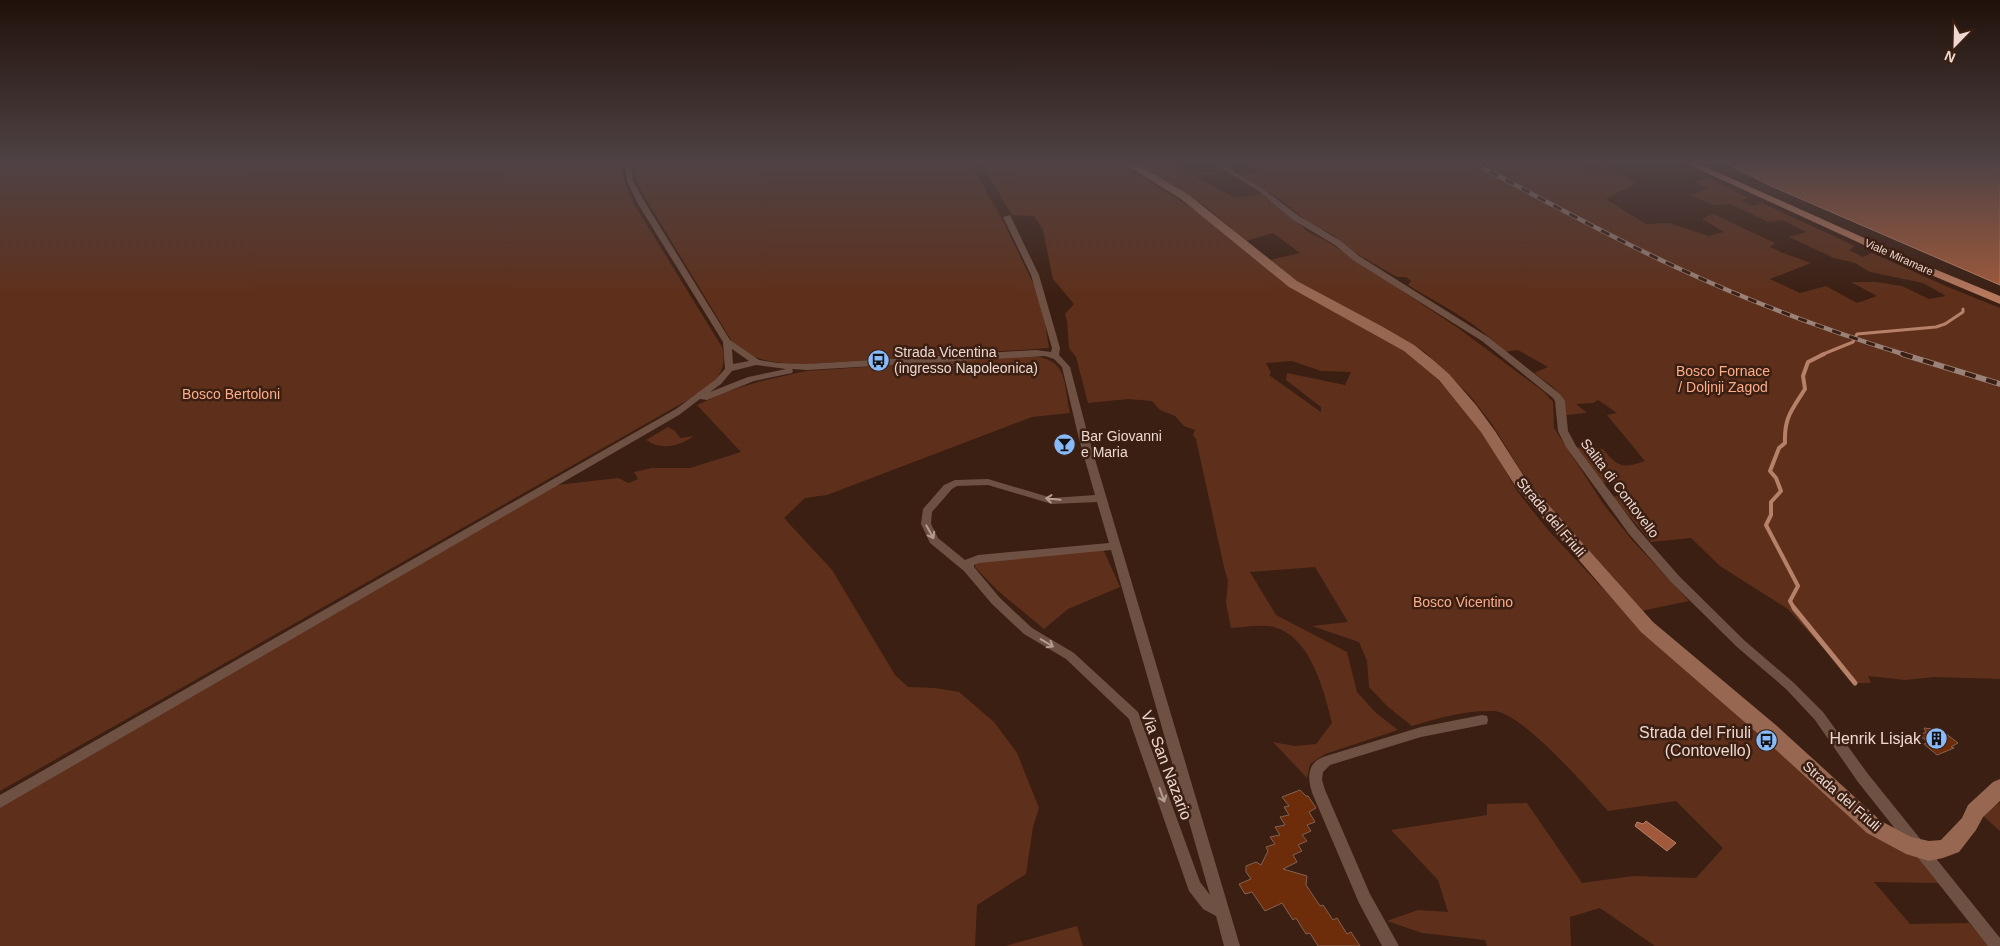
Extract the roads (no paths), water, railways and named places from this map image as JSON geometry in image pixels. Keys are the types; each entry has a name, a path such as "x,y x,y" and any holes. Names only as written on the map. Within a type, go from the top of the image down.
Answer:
{"main road":[{"name":"Strada del Friuli","path":"1198,207 1293,284 1409,348 1444,377 1488,431 1521,484 1667,646 1770,732 1874,827 1906,845 1919,849"},
{"name":"Viale Miramare","path":"1788,207 2000,300"},
{"path":"1919,849 1928,851 1943,849 1952,845 1969,824 1975,811 2000,788"}],"street":[{"path":"644,207 727,342 756,362 778,366 807,367 1036,353 1056,356 1056,348 1035,275 1007,217"},
{"name":"Salita di Contovello","path":"1283,207 1306,225 1338,243 1356,258 1485,339 1557,396 1560,402 1563,431 1571,447 1633,532 1714,618 1807,702 1919,849 1997,946"},
{"path":"727,342 729,369"},
{"name":"Via San Nazario","path":"1056,356 1066,366 1084,439 1232,946"},
{"path":"676,412 718,382 729,369 756,362"},
{"path":"751,379 756,362"},
{"path":"0,802 676,412 713,394 751,379 807,367"},
{"path":"729,369 751,379"},
{"name":"Via San Nazario","path":"1101,498 1052,501 988,482 955,484 948,487 927,511 926,524 934,540 968,568 996,601 1028,631 1070,656 1134,716 1194,886 1208,904 1222,911"},
{"path":"968,568 968,563 978,559 1115,546"},
{"path":"1390,946 1380,930 1341,846 1316,783 1316,770 1320,764 1326,761 1412,734 1482,720"}],"waterway":[{"path":"1821,355 1853,342 1857,334 1936,327 1945,324 1963,312 1963,309"},
{"path":"1795,610 1790,601 1798,586 1766,525 1771,515 1771,502 1781,491 1776,478 1770,471 1779,448 1785,443 1787,420 1805,389 1803,376 1808,362 1824,354"},
{"path":"1794,608 1855,683"}],"railway":[{"path":"1557,207 1654,257 1735,293 1792,316 1906,355"},
{"path":"1902,354 2000,384"}],"place":[{"name":"Strada Vicentina (ingresso Napoleonica)","path":"878,360"},
{"name":"Bar Giovanni e Maria","path":"1065,444"},
{"name":"Henrik Lisjak","path":"1937,738"},
{"name":"Strada del Friuli (Contovello)","path":"1767,741"}],"park label":[{"name":"Bosco Fornace / Doljnji Zagod","path":"1723,380"},
{"name":"Bosco Bertoloni","path":"231,394"},
{"name":"Bosco Vicentino","path":"1463,602"}]}
